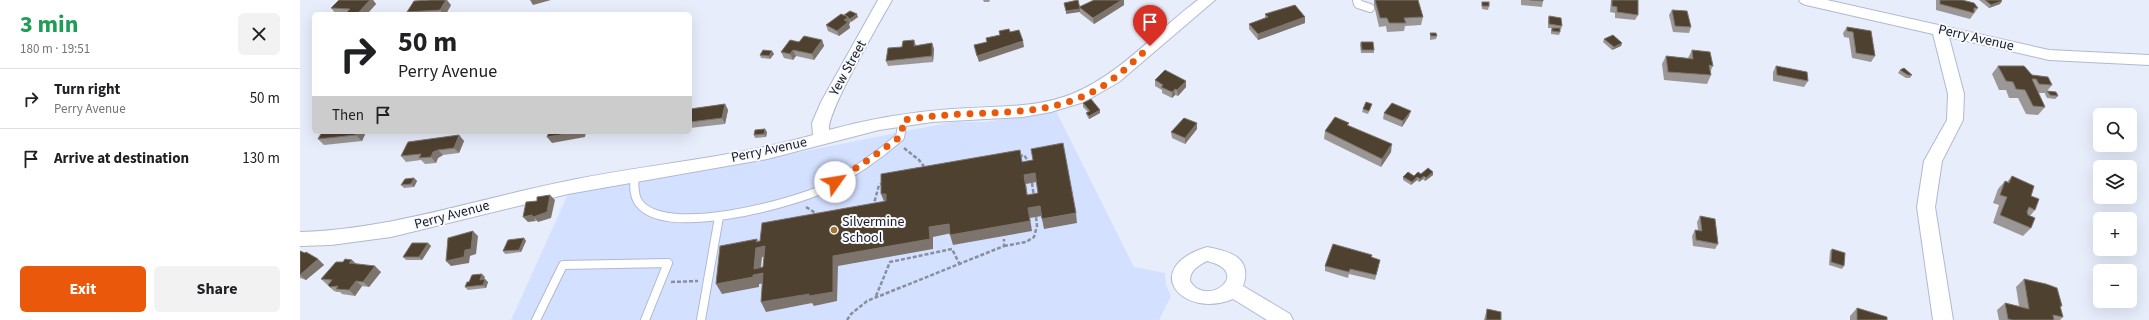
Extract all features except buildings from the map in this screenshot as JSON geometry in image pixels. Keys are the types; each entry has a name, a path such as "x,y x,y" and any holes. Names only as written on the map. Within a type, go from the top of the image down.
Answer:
{"street":[{"name":"Yew Street","path":"822,138 820,123 829,102 885,0"},
{"name":"Perry Avenue","path":"300,239 343,238 383,232 533,195 635,174 768,153 850,130 903,120 948,115 1031,111 1052,107 1075,100 1111,80 1176,24 1208,0"},
{"name":"Perry Avenue","path":"1806,0 2049,55 2149,60"},
{"path":"1939,29 1956,94 1955,120 1933,161 1926,207 1943,320"},
{"path":"1234,290 1283,320"}],"lane":[{"path":"1357,0 1358,4 1370,8"},
{"path":"635,174 634,183 636,198 641,206 651,213 679,219 719,217 796,200 835,182 893,143 902,133 903,120"},
{"path":"701,320 719,217"},
{"path":"536,320 563,265 668,263 645,320"}],"path":[{"path":"903,148 919,160 927,171 925,172"},
{"path":"1017,157 1024,156 1029,161 1031,171"},
{"path":"872,209 879,184 887,182"},
{"path":"1032,183 1035,204"},
{"path":"796,200 823,218"},
{"path":"847,320 859,306 876,297 960,265 1004,246 1029,241 1036,237 1038,231 1036,217"},
{"path":"1004,239 1004,246"},
{"path":"876,297 890,262 952,249 960,265"},
{"path":"660,283 688,282"}],"shaded area":[{"name":"Silvermine School","path":"1055,109 1134,267 1165,273 1166,285 1171,296 1159,320 511,320 569,192 771,158 953,122 985,122 1025,116"}],"place":[{"name":"Silvermine School","path":"834,230"}],"route":[{"path":"835,182 900,137 902,133 903,120 933,116 1031,111 1061,105 1080,98 1105,85 1150,46"}]}
